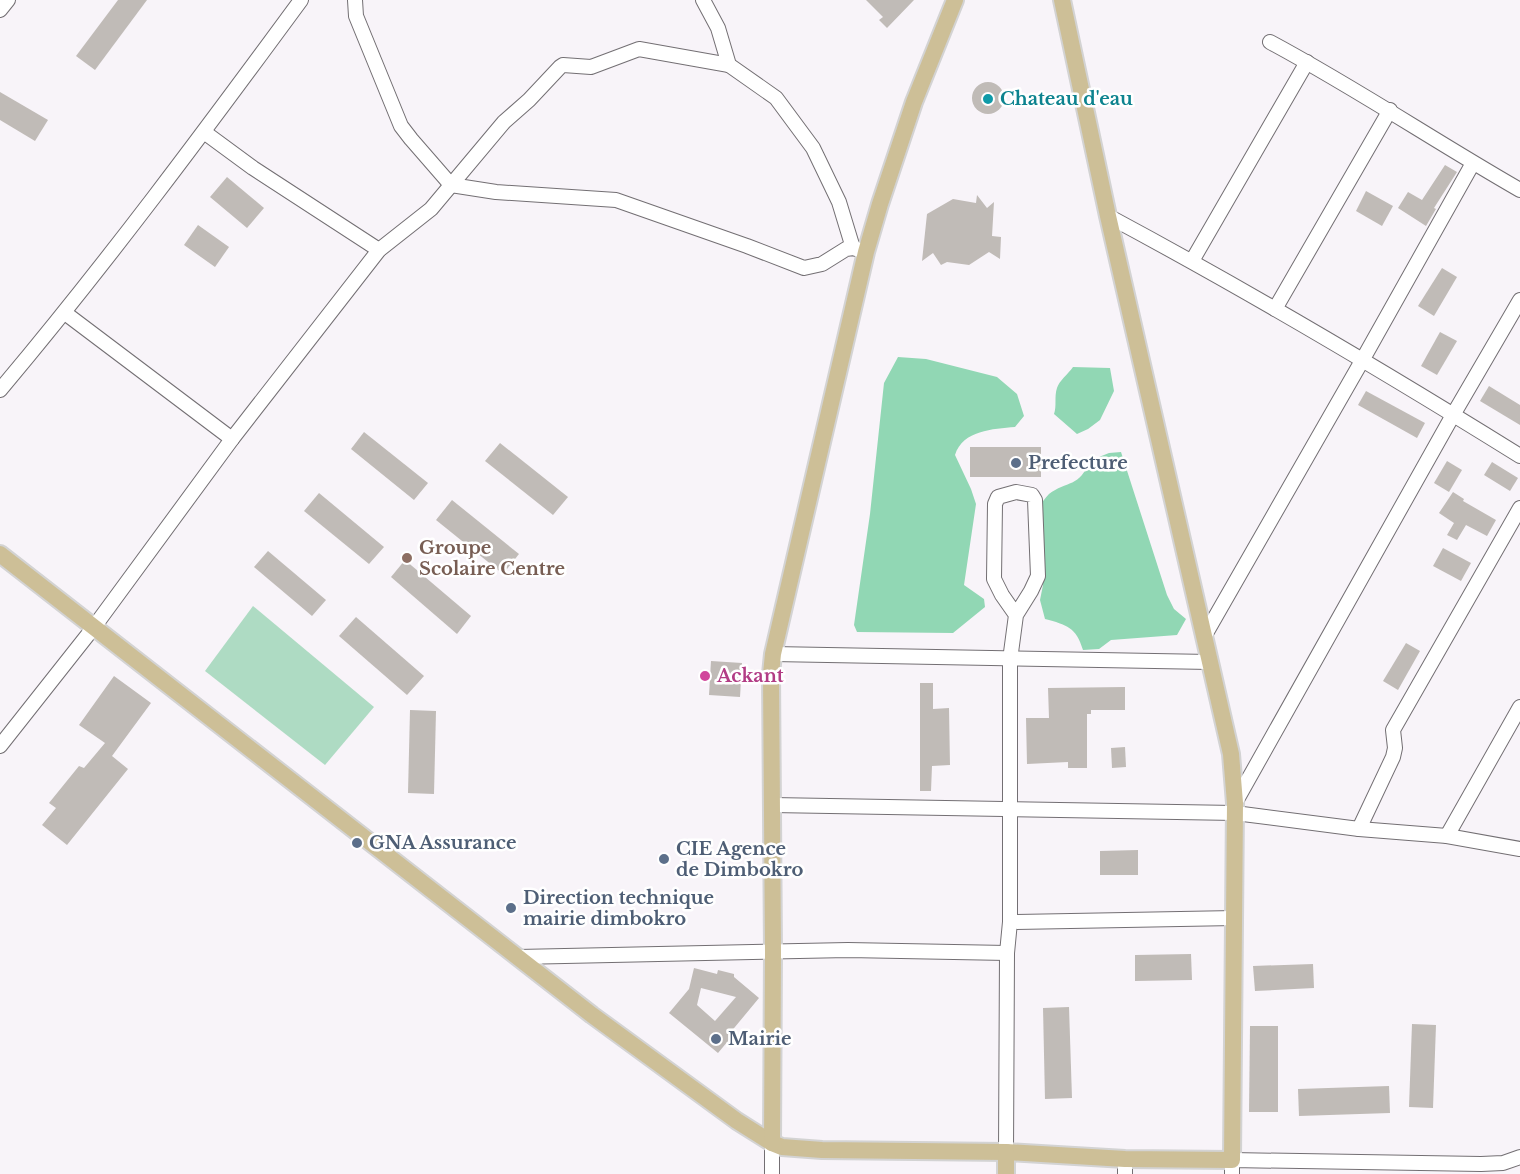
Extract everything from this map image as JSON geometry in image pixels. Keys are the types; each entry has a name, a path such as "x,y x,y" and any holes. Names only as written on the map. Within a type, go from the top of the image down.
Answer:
{"main road":[{"path":"772,1143 771,674 773,654 860,250 880,204 914,102 954,2"},
{"path":"0,554 592,1015 754,1134 772,1143 782,1147 822,1150 1006,1152 1125,1166 1232,1167 1235,808 1231,754 1108,216 1062,3"},
{"path":"1006,1152 1006,1174"}],"street":[{"path":"0,10 8,0"},
{"path":"0,390 65,313 204,132 301,0"},
{"path":"0,746 94,627 232,439 379,250 431,209 452,185 504,122 563,65 591,67 639,50 729,65 776,98 802,132 833,187 860,250 846,249 822,264 804,268 616,200 486,191 452,185 401,126 356,16 355,0"},
{"path":"703,0 718,28 729,65"},
{"path":"1270,42 1390,110 1520,190"},
{"path":"1192,261 1307,62"},
{"path":"1275,309 1390,110"},
{"path":"204,132 253,168 379,250"},
{"path":"1205,635 1473,163"},
{"path":"1108,216 1192,261 1363,360 1520,456"},
{"path":"1235,808 1453,415 1520,300"},
{"path":"65,313 232,439"},
{"path":"1006,1152 1007,953 1010,922 1010,660 1016,615 1038,576 1035,500 1032,495 1016,492 998,497 995,504 994,579 1016,615"},
{"path":"1359,829 1393,757 1395,748 1393,730 1520,508"},
{"path":"773,654 1210,662"},
{"path":"1447,836 1520,707"},
{"path":"772,805 1235,808 1359,829 1447,836 1520,849"},
{"path":"1010,922 1234,918"},
{"path":"518,957 848,950 1007,953"},
{"path":"772,1143 772,1174"},
{"path":"1232,1167 1481,1169 1520,1156"}],"green space":[{"path":"898,357 926,359 997,377 1017,394 1024,416 1015,427 988,430 972,436 965,440 955,455 976,504 964,585 984,599 985,607 953,633 857,632 854,625 870,514 884,383"},
{"path":"1073,367 1110,368 1114,391 1100,420 1077,434 1054,414 1058,385"},
{"path":"1121,452 1167,595 1174,609 1186,619 1177,635 1111,640 1099,649 1083,650 1077,636 1070,628 1045,619 1040,600 1043,585 1040,505 1049,494 1082,475 1089,461 1109,453"},
{"path":"253,606 374,707 325,765 205,671"}],"building":[{"path":"118,0 147,0 95,70 76,56"},
{"path":"866,0 914,0 887,28 879,20 883,17"},
{"name":"Chateau d'eau","path":"988,82 999,87 1004,98 999,109 988,114 977,109 972,98 977,87"},
{"path":"0,92 48,120 35,141 0,120"},
{"path":"1445,165 1457,172 1434,208 1436,209 1426,226 1398,208 1408,192 1422,200"},
{"path":"227,177 264,208 247,228 210,197"},
{"path":"1366,191 1393,206 1382,226 1356,211"},
{"path":"977,195 987,208 994,202 992,236 1001,237 1000,259 989,252 969,265 947,262 941,265 933,253 922,261 927,214 953,199 976,203"},
{"path":"198,225 229,247 215,267 184,245"},
{"path":"1442,268 1457,277 1434,316 1418,306"},
{"path":"1440,332 1457,341 1437,375 1421,366"},
{"path":"1489,386 1520,405 1520,425 1480,401"},
{"path":"1366,391 1425,423 1417,438 1358,405"},
{"path":"364,432 428,483 414,500 351,449"},
{"path":"500,443 568,497 553,515 485,461"},
{"path":"970,447 1041,447 1041,477 970,477"},
{"path":"1447,461 1462,470 1449,492 1434,483"},
{"path":"1492,462 1518,478 1510,491 1484,475"},
{"path":"1453,492 1464,499 1463,501 1496,520 1487,536 1466,525 1457,540 1447,535 1454,523 1439,513"},
{"path":"319,493 384,547 369,564 304,511"},
{"path":"452,500 519,554 503,574 436,520"},
{"path":"1443,548 1471,563 1461,581 1433,566"},
{"path":"268,551 326,600 312,616 254,567"},
{"path":"405,560 471,616 457,634 391,577"},
{"path":"356,617 424,676 407,695 339,636"},
{"path":"1406,643 1420,651 1398,690 1383,681"},
{"path":"711,661 742,663 740,697 709,695"},
{"path":"114,676 151,703 112,756 128,769 67,845 42,825 56,808 49,803 79,766 84,768 105,743 79,725"},
{"path":"920,683 933,683 933,709 949,708 950,765 932,766 931,791 920,791"},
{"path":"1125,687 1125,710 1091,710 1091,714 1087,714 1087,768 1068,768 1068,762 1027,764 1026,718 1049,718 1048,688"},
{"path":"410,710 436,711 434,794 408,793"},
{"path":"1125,747 1126,767 1112,768 1111,748"},
{"path":"1138,850 1138,875 1100,875 1100,851"},
{"path":"1191,954 1192,980 1135,981 1135,955"},
{"path":"1313,964 1314,988 1255,991 1253,966"},
{"path":"694,968 717,974 718,970 734,974 734,977 759,998 730,1033 733,1035 718,1053 669,1013 689,989","holes":["701,988 736,997 715,1021 697,1005"]},
{"path":"1069,1007 1072,1098 1045,1099 1043,1008"},
{"path":"1412,1024 1436,1025 1433,1108 1409,1107"},
{"path":"1250,1026 1278,1026 1278,1112 1249,1112"},
{"path":"1389,1086 1390,1113 1299,1116 1298,1089"}],"place":[{"name":"Chateau d'eau","path":"988,99"},
{"name":"Prefecture","path":"1016,463"},
{"name":"Groupe Scolaire Centre","path":"407,558"},
{"name":"Ackant","path":"705,676"},
{"name":"GNA Assurance","path":"357,843"},
{"name":"CIE Agence de Dimbokro","path":"664,859"},
{"name":"Direction technique mairie dimbokro","path":"511,908"},
{"name":"Mairie","path":"716,1039"}]}
